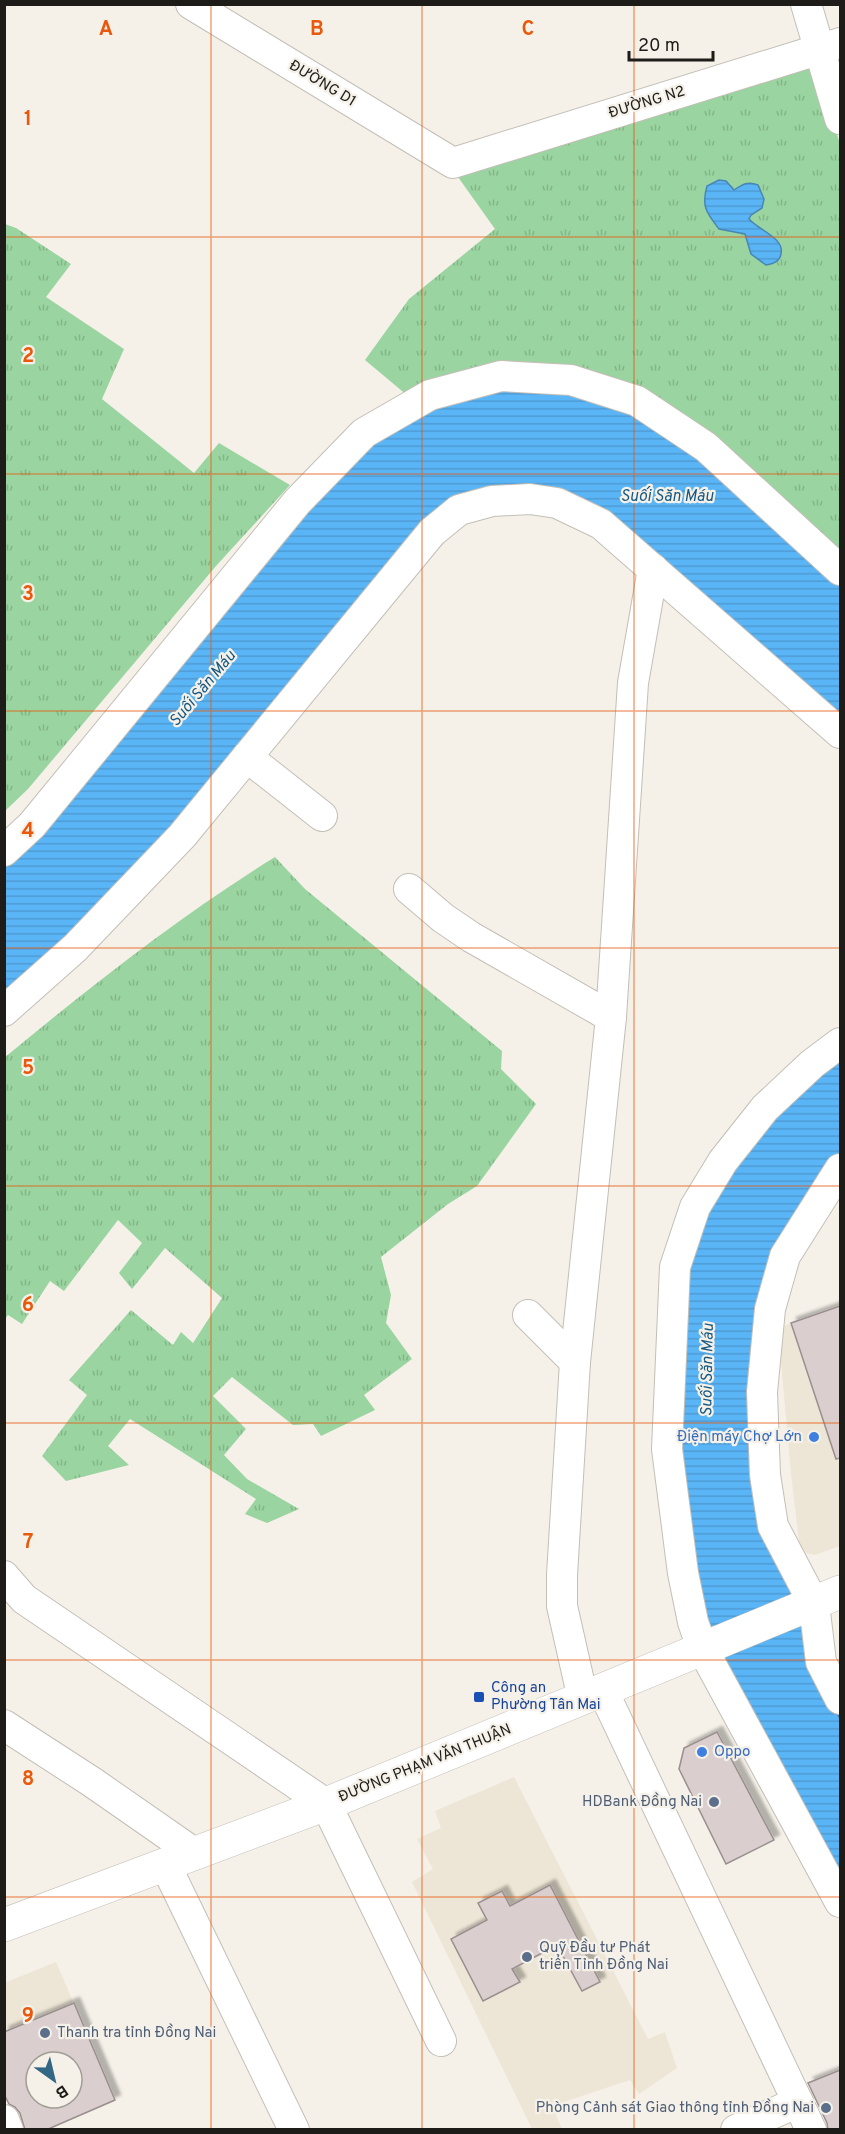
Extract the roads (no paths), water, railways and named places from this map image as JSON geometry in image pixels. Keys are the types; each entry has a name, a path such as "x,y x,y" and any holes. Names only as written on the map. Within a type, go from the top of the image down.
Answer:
{"main road":[{"name":"ĐƯỜNG PHẠM VĂN THUẬN","path":"4,1925 326,1804 827,1598"}],"street":[{"name":"ĐƯỜNG D1","path":"191,4 453,163"},
{"path":"806,4 830,46 840,119"},
{"name":"ĐƯỜNG N2","path":"453,163 830,46"},
{"path":"4,851 32,825 297,502 364,433 430,395 501,376 571,380 637,400 706,447 840,570"},
{"path":"4,1011 75,948 182,836 432,532 459,510 492,501 530,499 557,503 601,524 840,734"},
{"path":"653,569 633,683 611,1017 575,1362 561,1575 562,1606 593,1695 811,2130"},
{"path":"247,757 322,816"},
{"path":"409,889 443,918 471,937 611,1017"},
{"path":"840,1042 812,1064 765,1108 723,1161 695,1208 675,1267 667,1449 683,1573 693,1622 702,1648 840,1902"},
{"path":"840,1169 785,1256 770,1309 762,1392 765,1475 773,1526 827,1598 821,1662 840,1699"},
{"path":"528,1315 575,1362"},
{"path":"4,1576 24,1599 326,1804 441,2041"},
{"path":"4,1725 92,1782 179,1858 294,2130"},
{"path":"736,2130 798,2103"},
{"path":"4,2120 9,2130"}],"water":[{"path":"719,180 726,181 734,190 746,184 758,185 764,199 762,208 749,219 779,243 781,254 776,262 766,265 751,254 745,234 719,229 711,218 705,205 705,193 707,186"},
{"name":"Suối Săn Máu","path":"501,386 568,389 632,409 698,454 840,583 840,721 605,515 491,491 174,831 5,999 5,865 305,508 369,442 433,404"},
{"name":"Suối Săn Máu","path":"840,1054 840,1156 831,1164 751,1393 800,1600 812,1666 840,1719 840,1891 705,1638 677,1448 684,1269 704,1210 729,1169 817,1072"}],"place":[{"name":"Điện máy Chợ Lớn","path":"814,1437"},
{"name":"Công an Phường Tân Mai","path":"479,1697"},
{"name":"Oppo","path":"702,1752"},
{"name":"HDBank Đồng Nai","path":"714,1802"},
{"name":"Quỹ Đầu tư Phát triển Tỉnh Đồng Nai","path":"527,1957"},
{"name":"Thanh tra tỉnh Đồng Nai","path":"45,2033"},
{"name":"Phòng Cảnh sát Giao thông tỉnh Đồng Nai","path":"826,2108"}]}
